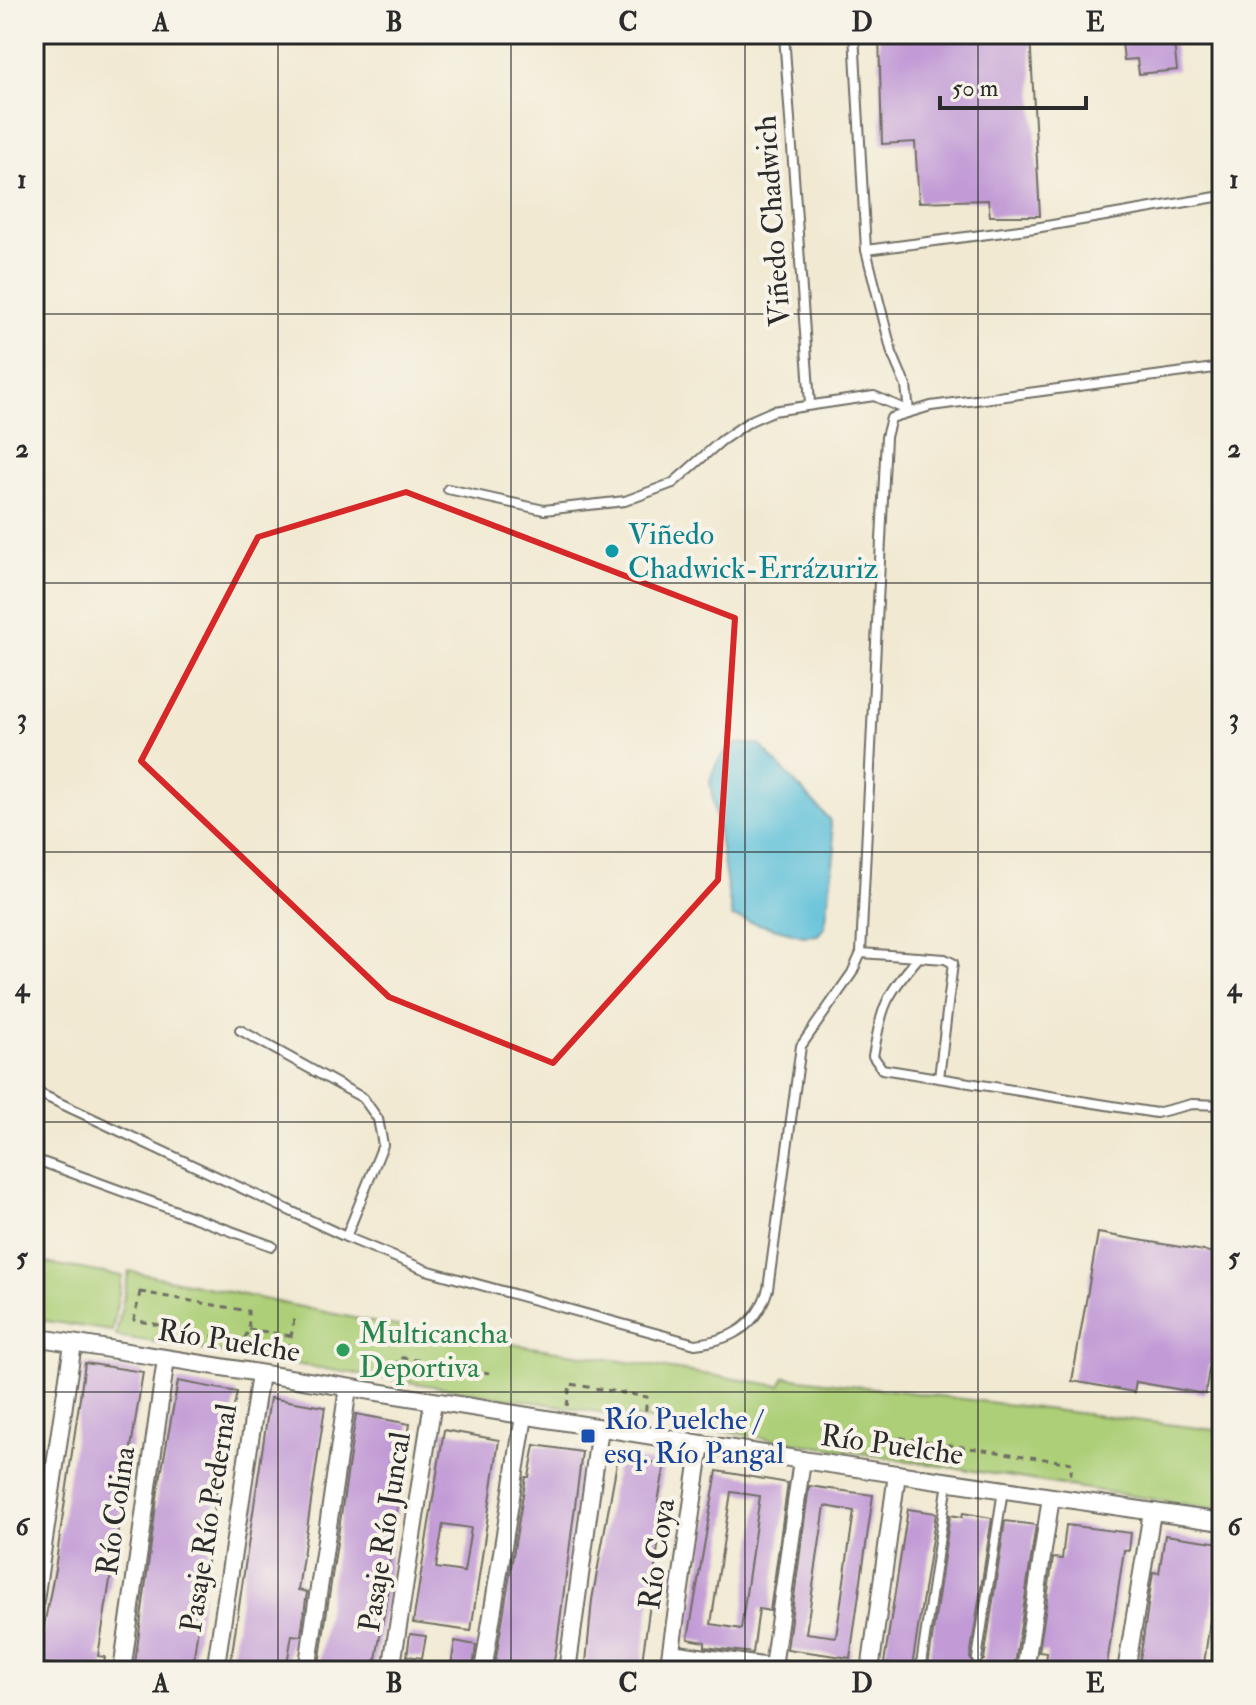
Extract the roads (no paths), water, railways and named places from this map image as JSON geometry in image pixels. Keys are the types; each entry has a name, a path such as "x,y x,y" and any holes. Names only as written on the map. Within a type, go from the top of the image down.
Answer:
{"street":[{"name":"Río Puelche","path":"34,1337 802,1460 891,1468 948,1482 1222,1522"},
{"path":"34,1607 73,1344"},
{"name":"Río Colina","path":"122,1671 166,1359"},
{"name":"Pasaje Río Pedernal","path":"215,1671 260,1374"},
{"path":"307,1671 348,1388"},
{"name":"Pasaje Río Juncal","path":"391,1671 433,1402"},
{"path":"483,1671 524,1416"},
{"path":"567,1671 600,1428"},
{"name":"Río Coya","path":"668,1671 701,1444"},
{"path":"671,1653 736,1667 784,1670 802,1460"},
{"path":"870,1671 891,1468"},
{"path":"1025,1671 1051,1497"},
{"path":"1126,1671 1152,1512"}],"lane":[{"name":"Viñedo Chadwich","path":"784,34 810,404"},
{"path":"854,34 866,250 888,338 906,386 909,411"},
{"path":"866,250 1035,228 1222,196"},
{"path":"34,1091 346,1237 426,1270 695,1344 727,1338 739,1331 753,1321 768,1289 801,1046 852,973 861,953 886,437 891,418 909,411 1222,367"},
{"path":"448,489 544,510 625,501 673,483 750,421 773,411 874,396 909,411"},
{"path":"861,953 945,959 953,963 939,1078"},
{"path":"919,957 886,1000 873,1056 882,1069 1156,1113 1192,1104 1222,1105"},
{"path":"240,1030 363,1098 378,1119 383,1145 346,1237"},
{"path":"34,1159 272,1246"},
{"path":"920,1671 948,1482"},
{"path":"977,1659 1003,1490"}],"water":[{"path":"738,743 760,745 829,819 835,848 825,926 818,935 803,936 732,917 710,781 720,759"}],"place":[{"name":"Viñedo Chadwick-Errázuriz","path":"612,551"},
{"name":"Multicancha Deportiva","path":"343,1350"},
{"name":"Río Puelche / esq. Río Pangal","path":"588,1436"}]}
